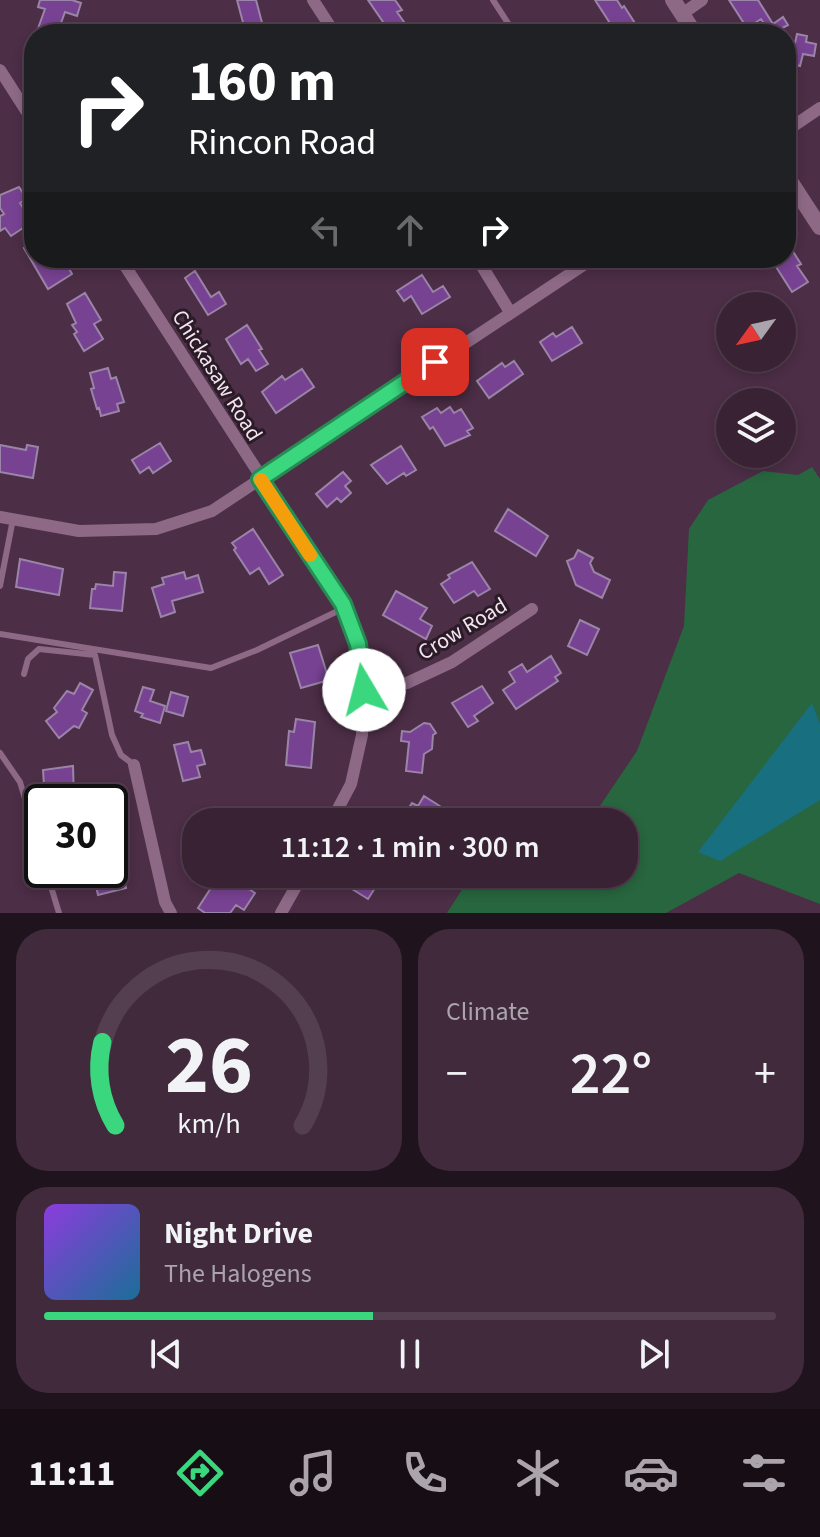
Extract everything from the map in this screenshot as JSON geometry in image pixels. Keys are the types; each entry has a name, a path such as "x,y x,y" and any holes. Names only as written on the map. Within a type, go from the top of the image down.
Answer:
{"street":[{"path":"313,0 329,24"},
{"path":"688,24 677,7 702,0"},
{"path":"0,70 24,107"},
{"path":"796,124 820,108"},
{"path":"796,190 820,227"},
{"name":"Chickasaw Road","path":"126,268 344,608 358,644 364,690 362,735 351,784 338,808"},
{"path":"483,268 510,312"},
{"path":"6,518 79,531 156,529 212,511 578,268"},
{"name":"Crow Road","path":"364,690 407,683 452,662 532,609"},
{"path":"134,765 165,902 171,913"},
{"path":"281,913 295,888"}],"lane":[{"path":"493,0 509,24"},
{"path":"0,586 6,518"},
{"path":"0,634 211,668 257,650 344,608"},
{"path":"24,674 28,659 39,649 95,655 112,735 121,755 134,765"},
{"path":"0,753 20,782 24,795"},
{"path":"51,888 59,913"}],"green space":[{"path":"812,467 820,479 820,904 739,873 666,913 447,913 463,888 638,888 638,808 598,808 637,751 684,626 689,529 708,500 763,471 798,475"}],"water":[{"path":"812,703 820,724 820,800 720,861 698,852"}],"building":[{"path":"40,0 81,3 77,16 65,12 61,24 40,24 45,9 38,7"},
{"path":"237,0 256,0 262,24 243,24"},
{"path":"368,0 395,0 402,10 397,12 404,22 384,24"},
{"path":"595,0 617,0 636,24 611,24"},
{"path":"729,0 758,0 773,24 764,24 761,19 753,24 744,24"},
{"path":"783,17 787,24 773,24"},
{"path":"797,34 807,36 806,42 816,44 814,56 803,54 800,66 796,65"},
{"path":"19,187 24,194 24,201 20,203 24,209 24,227 11,236 5,228 0,231 0,216 4,214 0,208 0,195"},
{"path":"796,256 801,264 797,266 808,282 792,292 777,268 796,268"},
{"path":"36,268 69,268 72,274 48,289"},
{"path":"195,271 211,297 219,292 226,304 208,315 185,278"},
{"path":"422,275 433,292 443,286 450,297 422,314 411,296 404,301 397,291"},
{"path":"85,293 101,320 94,324 103,339 84,351 74,334 77,332 72,325 76,323 67,304"},
{"path":"247,325 268,364 256,371 248,359 241,364 226,339"},
{"path":"572,327 582,343 552,361 540,342 553,333 556,337"},
{"path":"514,361 523,374 489,398 477,381 502,363 505,367"},
{"path":"108,368 111,379 116,377 124,402 117,404 119,411 101,416 91,389 94,388 90,373"},
{"path":"302,369 314,387 276,413 262,392 282,376 285,380"},
{"path":"450,407 454,413 461,409 473,428 467,431 470,435 445,446 433,427 430,429 422,417 437,408 441,413"},
{"path":"160,443 171,461 153,473 149,467 140,473 132,460"},
{"path":"0,445 26,450 27,445 38,447 33,478 0,472"},
{"path":"401,446 416,470 406,476 404,473 387,484 371,465"},
{"path":"343,472 351,481 345,486 351,493 341,502 337,498 327,507 316,494"},
{"path":"508,509 548,536 536,556 495,531"},
{"path":"253,529 283,575 269,584 259,568 250,574 234,550 236,548 232,543"},
{"path":"578,550 593,558 590,563 594,572 610,580 602,598 576,585 567,561 574,558"},
{"path":"20,559 63,569 59,595 16,587"},
{"path":"472,562 490,589 478,596 474,591 454,603 441,584 450,578 448,575"},
{"path":"114,572 126,573 122,611 90,608 92,589 96,584 113,586"},
{"path":"184,572 186,579 198,575 203,592 172,601 175,612 161,617 152,588 164,584 162,578"},
{"path":"396,591 427,608 420,619 432,626 426,639 383,615"},
{"path":"580,620 599,629 587,655 568,646"},
{"path":"318,645 329,680 301,688 290,653"},
{"path":"551,656 561,673 555,677 558,681 516,709 503,690 515,682 509,672 522,664 527,672"},
{"path":"80,683 93,690 82,710 87,713 79,728 74,726 59,738 46,721 57,712 54,708 67,691 74,694"},
{"path":"482,686 493,703 474,716 478,721 468,727 452,703"},
{"path":"143,687 154,690 150,701 165,706 160,723 141,717 143,714 135,711"},
{"path":"171,692 188,697 183,716 166,711"},
{"path":"296,719 315,722 311,768 286,765 289,731 294,732"},
{"path":"424,723 430,724 436,733 433,735 432,749 424,754 422,773 406,771 409,742 401,741 402,731 410,732"},
{"path":"188,742 191,752 201,750 205,764 197,766 200,777 183,781 174,745"},
{"path":"73,766 74,784 44,784 43,770"},
{"path":"424,796 443,808 409,808 412,803 418,806"},
{"path":"96,888 126,888 98,895"},
{"path":"211,888 247,888 255,893 244,910 236,905 230,913 205,913 198,908"},
{"path":"353,888 375,888 368,899"}],"slow traffic":[{"path":"261,480 310,555"}],"route":[{"path":"364,690 358,644 343,604 260,479 435,362"}]}
